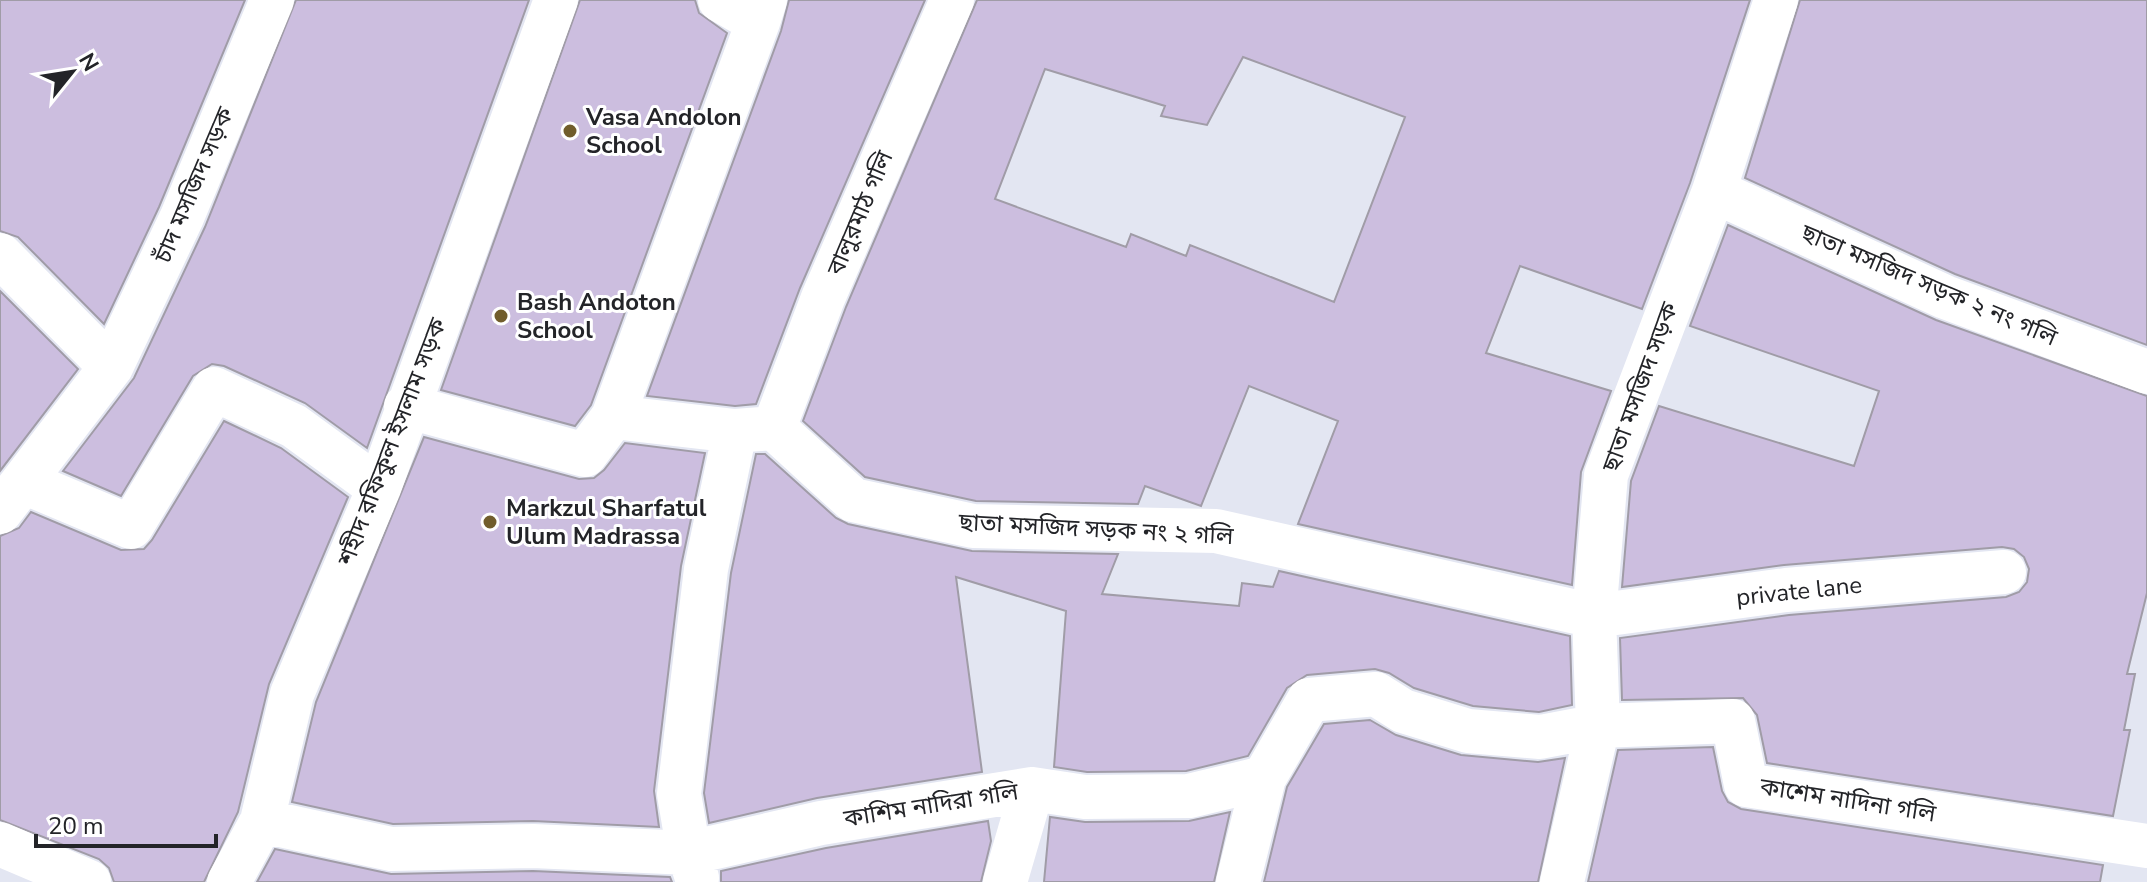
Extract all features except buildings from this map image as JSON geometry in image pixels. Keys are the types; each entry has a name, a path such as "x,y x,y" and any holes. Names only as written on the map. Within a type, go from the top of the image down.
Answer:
{"street":[{"name":"চাঁদ মসজিদ সড়ক","path":"12,497 111,367 182,217 272,0"},
{"name":"শহীদ রফিকুল ইসলাম সড়ক","path":"229,882 262,821 292,694 379,488 406,406 556,0"},
{"path":"406,406 585,455 613,417 762,11 720,0"},
{"name":"বালুরমাঠ গলি","path":"694,868 679,794 706,569 754,430 823,298 952,0"},
{"name":"ছাতা মসজিদ সড়ক","path":"1562,882 1598,726 1594,616 1606,475 1714,191 1776,0"},
{"name":"ছাতা মসজিদ সড়ক ২ নং গলি","path":"1714,191 1945,297 2147,372"},
{"path":"0,255 111,367"},
{"path":"12,497 131,527 214,389 294,426 379,488"},
{"path":"613,417 754,430"},
{"name":"ছাতা মসজিদ সড়ক নং ২ গলি","path":"754,430 853,500 973,526 1216,531 1594,616"},
{"name":"private lane","path":"1594,616 1786,590 2004,572"},
{"path":"1238,882 1264,778 1309,700 1376,694 1403,711 1468,731 1540,737 1598,726"},
{"name":"কাশেম নাদিনা গলি","path":"1598,726 1733,721 1746,785 2147,846"},
{"name":"কাশিম নাদিরা গলি","path":"262,821 391,849 423,865 533,846 694,868 821,823 1032,789 1085,797 1189,796 1264,778"},
{"path":"1005,882 1032,789"},
{"path":"0,844 89,882"}],"place":[{"name":"Vasa Andolon School","path":"570,131"},
{"name":"Bash Andoton School","path":"501,316"},
{"name":"Markzul Sharfatul Ulum Madrassa","path":"490,522"}]}
